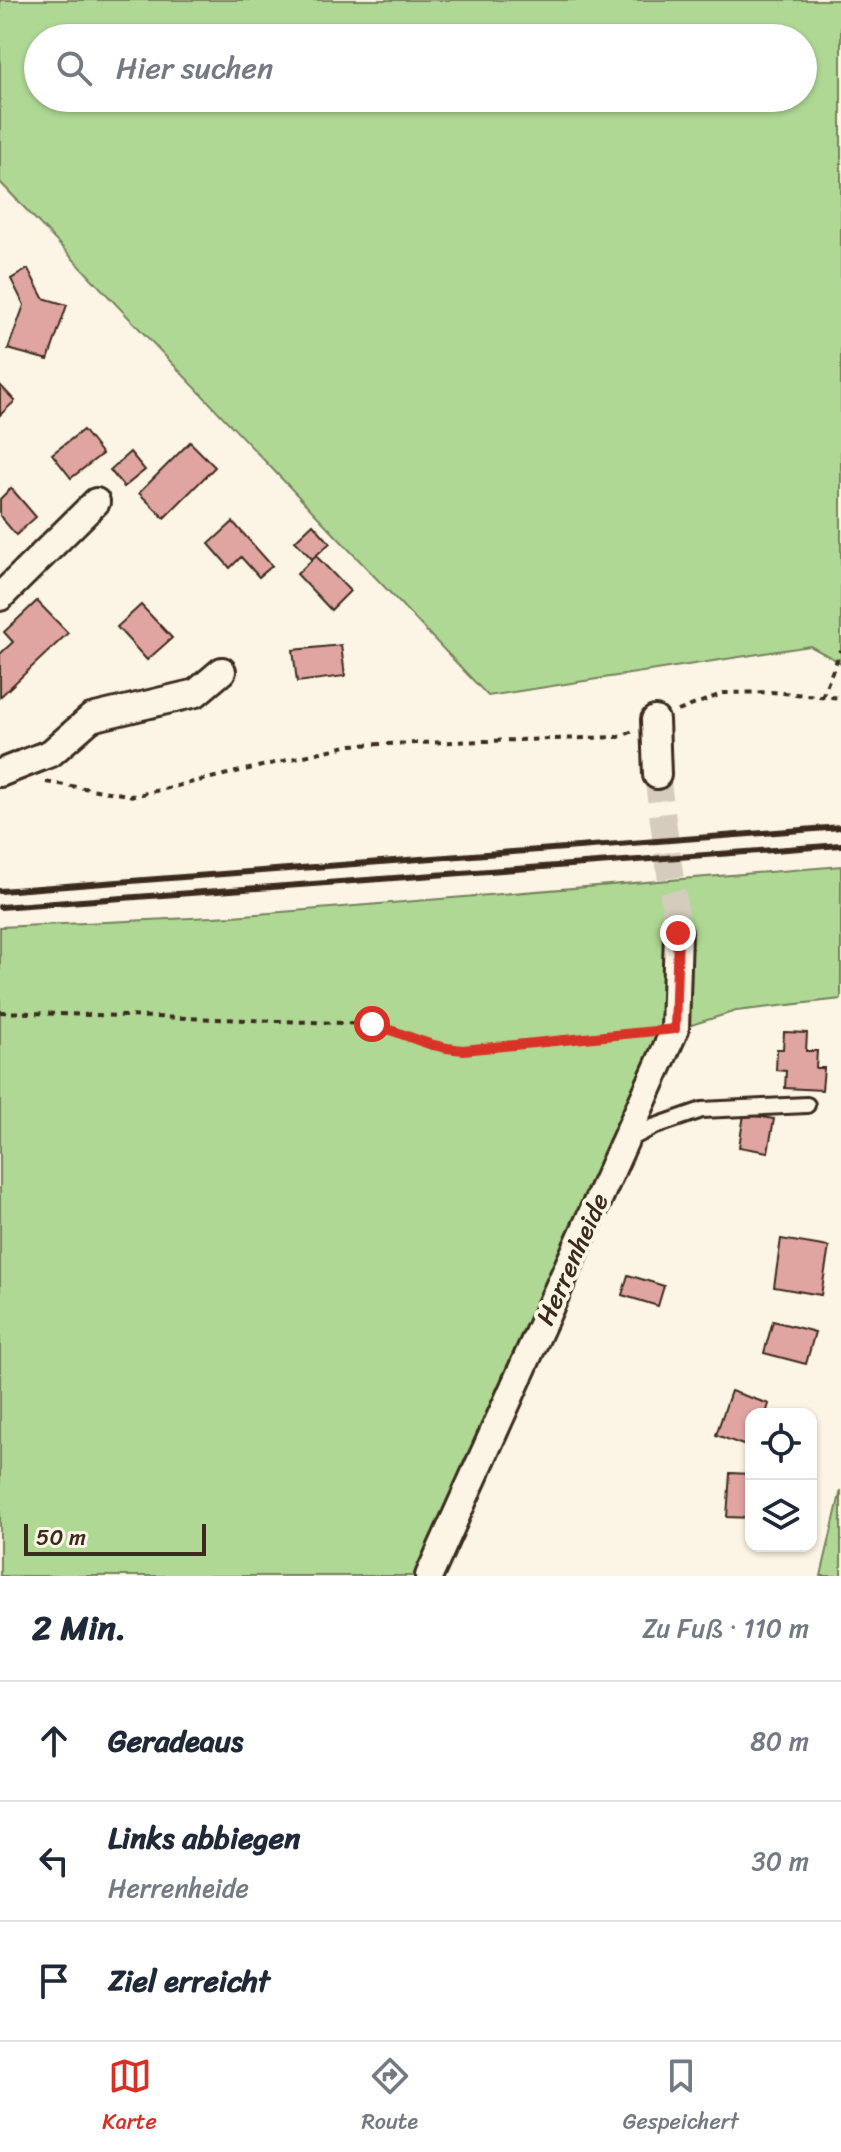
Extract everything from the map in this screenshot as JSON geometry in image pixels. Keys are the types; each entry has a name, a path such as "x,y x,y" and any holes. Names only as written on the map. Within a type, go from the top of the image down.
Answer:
{"street":[{"path":"0,597 96,502"},
{"path":"1,774 51,753 91,718 196,693 222,671"},
{"path":"655,720 657,775"},
{"name":"Herrenheide","path":"429,1576 675,1029 678,933"}],"lane":[{"path":"624,1142 653,1127 702,1110 807,1105"}],"path":[{"path":"822,697 841,650"},
{"path":"1,774 134,796 351,745 619,737 724,693 772,692 841,698"},
{"path":"0,1012 372,1024 401,1032 431,1047 463,1050 675,1029"}],"green space":[{"path":"0,0 841,0 841,663 810,646 488,696 0,182"},
{"path":"841,866 841,999 736,1011 675,1030 429,1576 0,1576 0,927 233,916"},
{"path":"841,1490 841,1576 821,1576"}],"building":[{"path":"28,269 43,298 67,305 48,360 8,349 24,305 11,279"},
{"path":"0,385 15,401 0,415"},
{"path":"83,430 102,454 71,478 52,454"},
{"path":"190,442 215,467 164,518 139,493"},
{"path":"130,452 145,470 124,487 110,470"},
{"path":"11,488 36,517 16,535 0,516 0,499"},
{"path":"233,522 272,566 259,577 241,557 230,568 209,544"},
{"path":"313,524 330,543 312,559 295,541"},
{"path":"316,556 350,591 331,610 297,574"},
{"path":"37,601 68,633 0,697 0,654 13,642 4,632"},
{"path":"141,605 172,638 147,660 117,627"},
{"path":"341,645 345,676 297,682 293,650"},
{"path":"784,1032 807,1033 806,1051 817,1051 816,1068 824,1068 822,1090 785,1088 786,1071 776,1070 777,1049 783,1049"},
{"path":"744,1114 774,1119 768,1152 739,1147"},
{"path":"781,1239 829,1247 821,1295 774,1287"},
{"path":"628,1275 664,1286 658,1306 622,1295"},
{"path":"773,1321 815,1332 806,1364 764,1353"},
{"path":"731,1391 769,1404 768,1408 745,1408 745,1446 716,1435"},
{"path":"730,1473 745,1474 745,1518 727,1517"}],"tunnel":[{"path":"657,775 678,933"}],"railway":[{"path":"0,891 841,827"},
{"path":"0,907 841,845"}],"route":[{"path":"372,1024 401,1032 431,1047 463,1050 675,1029 678,933"}]}
